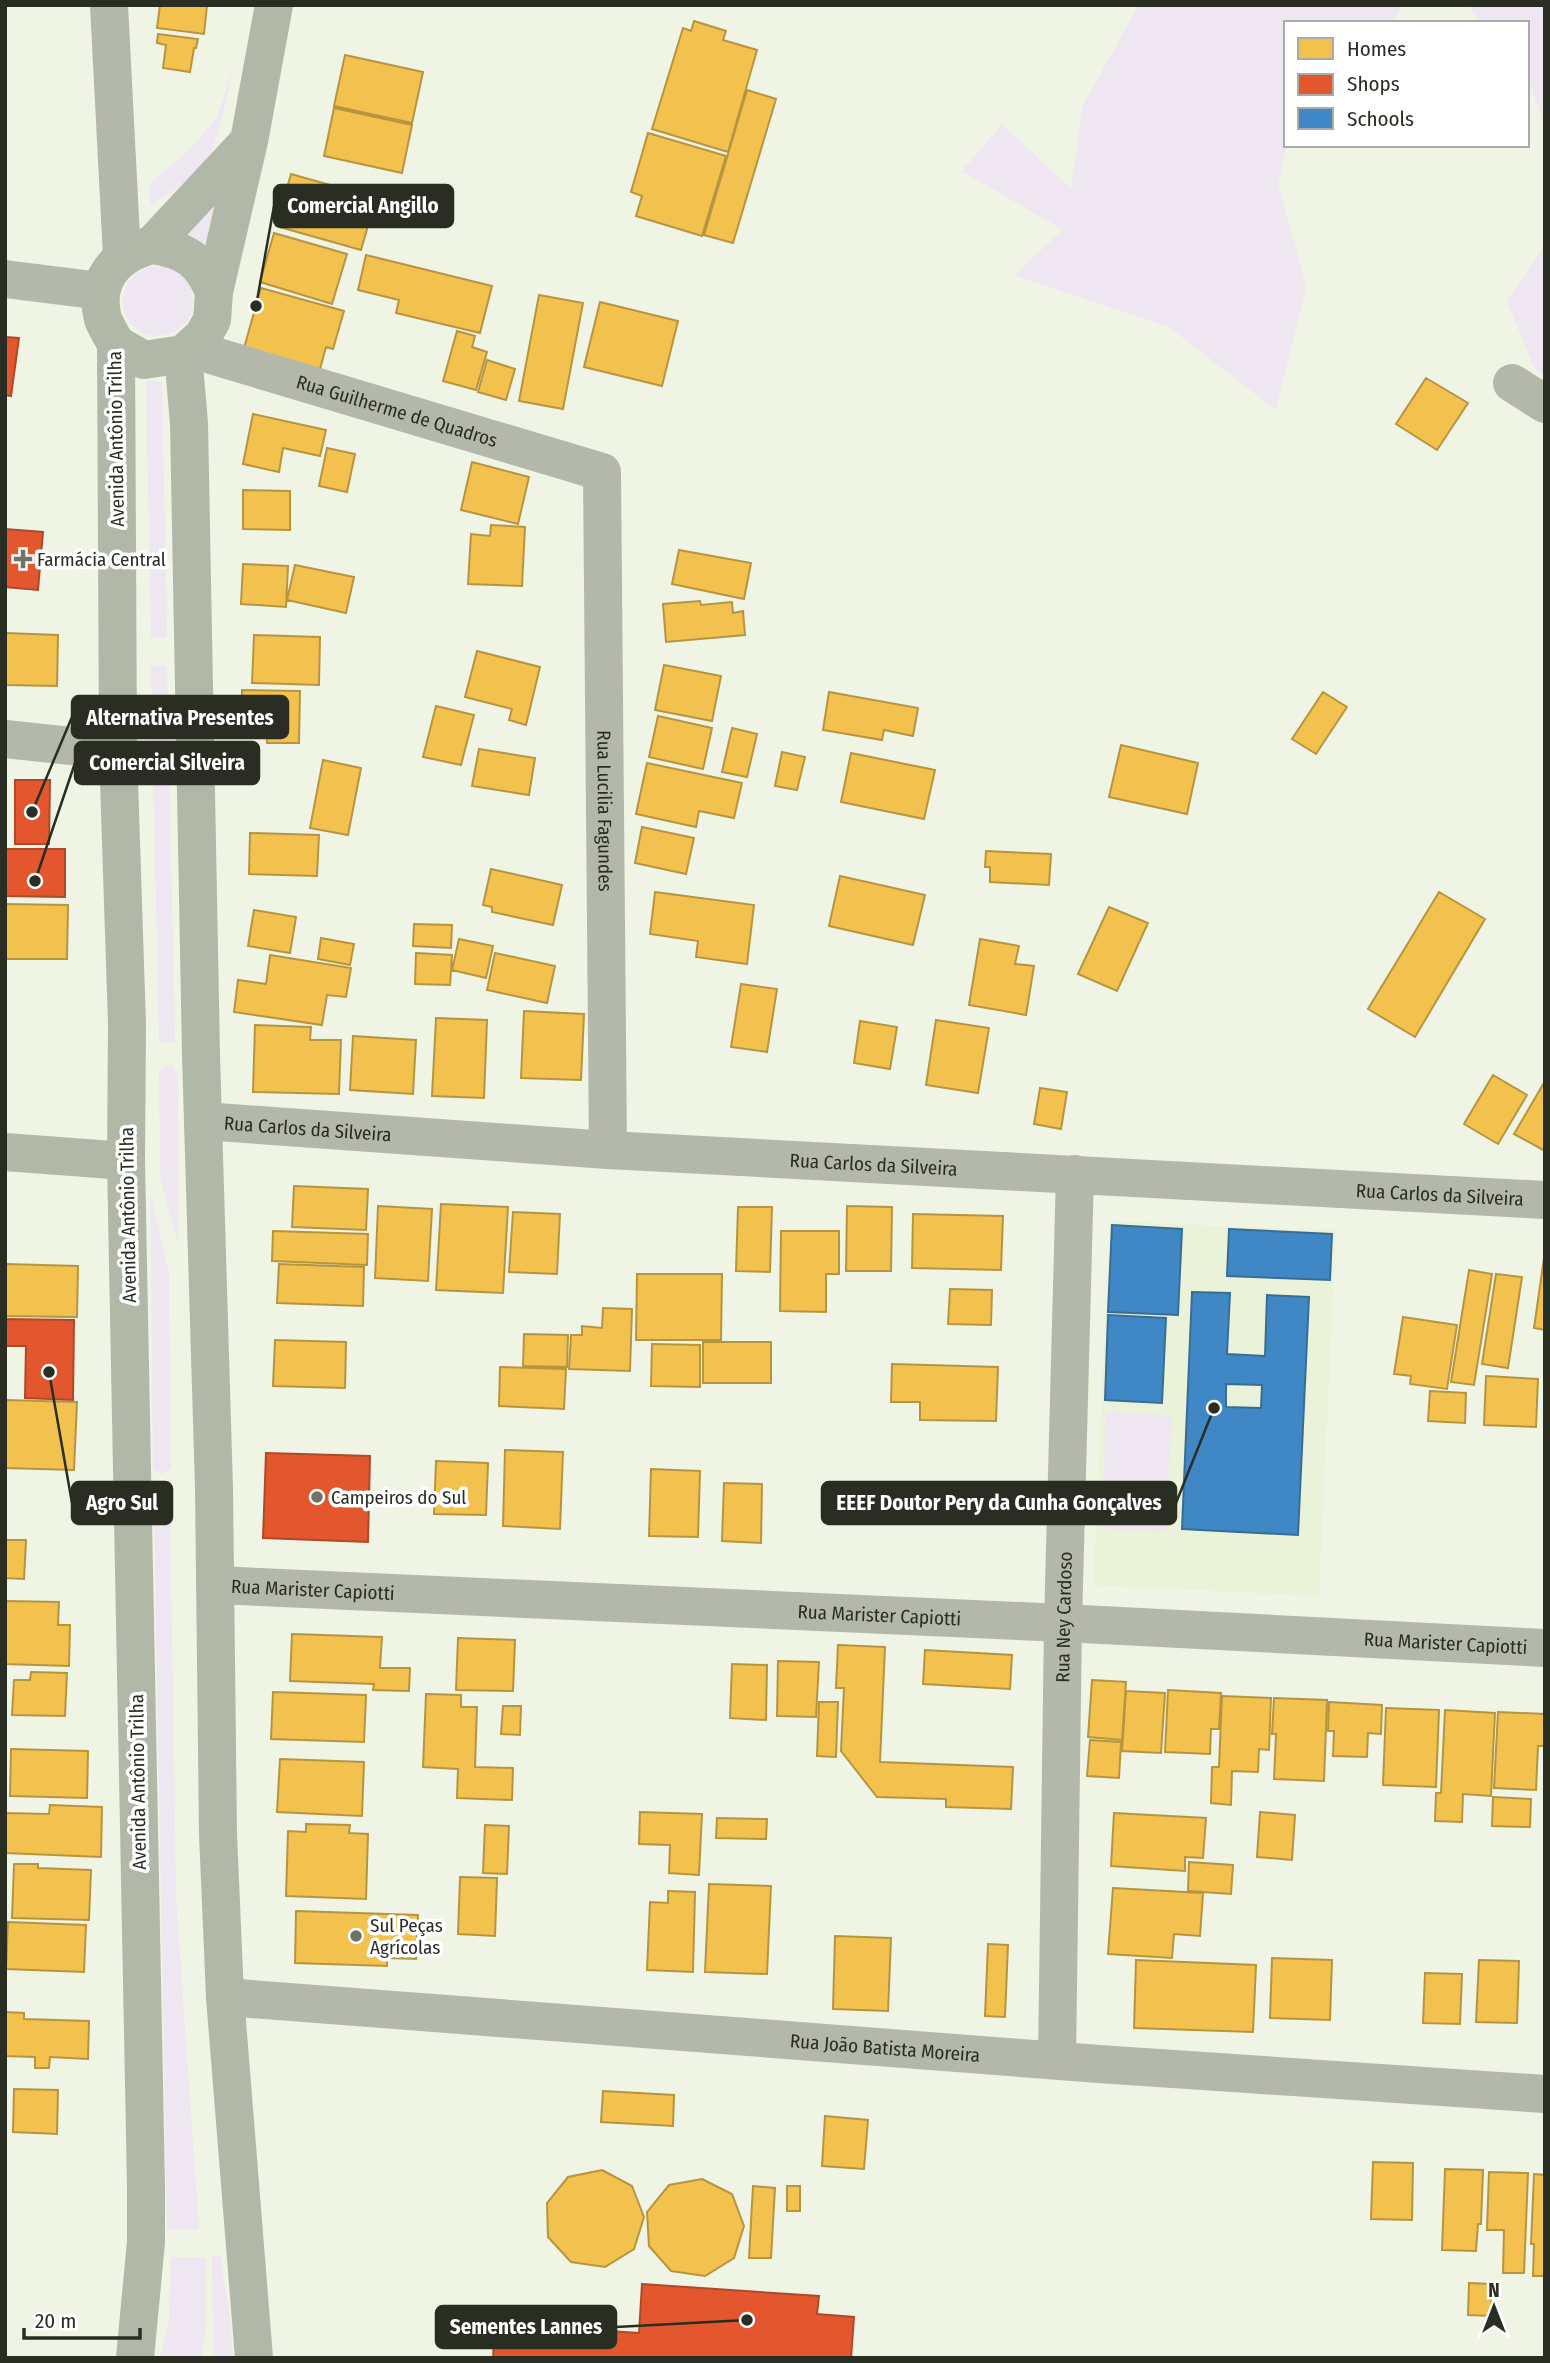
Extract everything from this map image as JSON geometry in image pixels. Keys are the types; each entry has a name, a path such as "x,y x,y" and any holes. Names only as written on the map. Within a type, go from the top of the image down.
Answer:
{"main road":[{"path":"116,344 144,359 187,351 203,336 212,320 214,292 249,141 274,5"},
{"path":"101,291 108,272 137,251 249,141"},
{"path":"137,251 173,248 191,258 206,273 214,292"},
{"name":"Avenida Antônio Trilha","path":"101,291 103,319 116,344 118,751 127,1024 126,1161 146,2186 146,2242 135,2358"},
{"path":"187,351 203,1121 214,1488 218,1834 225,1997 254,2358"},
{"path":"5,1152 126,1161"}],"street":[{"path":"109,5 137,251"},
{"path":"5,279 101,291"},
{"name":"Rua Guilherme de Quadros","path":"187,351 602,472"},
{"path":"1512,383 1545,404"},
{"name":"Rua Lucilia Fagundes","path":"602,472 608,1150"},
{"path":"5,739 118,751"},
{"name":"Rua Carlos da Silveira","path":"203,1121 608,1150 1545,1200"},
{"name":"Rua Ney Cardoso","path":"1057,2060 1063,1623 1075,1174"},
{"name":"Rua Marister Capiotti","path":"215,1585 1063,1623 1545,1648"},
{"name":"Rua João Batista Moreira","path":"225,1997 1545,2094"}],"shaded area":[{"path":"1139,5 1403,5 1392,21 1284,21 1284,147 1287,147 1278,183 1306,287 1276,410 1169,327 1014,275 1063,230 962,171 1002,124 1071,189 1083,105"},
{"path":"1467,5 1545,5 1545,126 1529,81 1529,21 1480,21"},
{"path":"233,68 222,120 208,157 190,178 150,206 150,184 194,145 217,117"},
{"path":"217,190 213,256 175,232"},
{"path":"1545,246 1545,375 1535,370 1507,301"},
{"path":"158,266 177,272 187,282 193,301 187,320 177,330 158,336 139,330 129,320 123,301 129,282 139,272"},
{"path":"146,381 162,381 167,637 151,637"},
{"path":"151,666 167,666 175,1042 159,1042"},
{"path":"166,1065 172,1065 178,1073 178,1245 160,1175 159,1072"},
{"path":"150,1193 169,1274 171,1469 161,1474 153,1469"},
{"path":"1110,1221 1336,1231 1319,1596 1093,1585"},
{"path":"1106,1412 1172,1415 1166,1532 1101,1529"},
{"path":"163,1501 170,1506 176,1897 199,2229 167,2229 154,1508 157,1502"},
{"path":"212,2256 220,2256 230,2315 233,2358 213,2358"},
{"path":"171,2257 206,2257 206,2326 202,2356 160,2358 169,2321"}],"building: Homes":[{"path":"160,5 207,5 204,34 157,28"},
{"path":"694,21 726,31 723,40 757,50 728,152 652,129 683,28 691,31"},
{"path":"158,34 198,39 190,72 163,68 166,45 157,43"},
{"path":"345,55 423,72 412,123 334,106"},
{"path":"747,90 776,99 733,243 704,235"},
{"path":"334,108 412,125 402,173 324,156"},
{"path":"648,133 726,156 702,236 636,216 642,196 631,192"},
{"path":"291,174 376,198 361,250 276,226"},
{"path":"274,233 347,254 332,304 260,282"},
{"path":"366,255 492,286 480,333 396,313 399,300 358,290"},
{"path":"261,288 344,311 333,349 326,347 320,369 244,348"},
{"path":"539,295 583,303 563,409 519,401"},
{"path":"600,302 678,321 662,386 584,367"},
{"path":"457,331 475,336 472,347 487,352 476,390 443,381"},
{"path":"487,360 515,369 506,400 478,392"},
{"path":"1426,378 1468,403 1437,450 1396,424"},
{"path":"253,414 326,430 320,456 283,448 279,472 243,464"},
{"path":"327,448 355,454 347,492 319,486"},
{"path":"472,462 529,477 518,524 461,510"},
{"path":"243,490 290,491 290,530 243,529"},
{"path":"491,525 525,527 522,586 468,584 471,534 490,536"},
{"path":"679,550 751,563 744,599 672,584"},
{"path":"243,564 288,566 286,607 241,604"},
{"path":"295,565 354,577 346,613 287,600"},
{"path":"700,601 701,605 732,602 733,613 743,611 745,635 666,642 663,604"},
{"path":"5,633 58,635 57,686 5,685"},
{"path":"254,635 320,637 319,685 252,683"},
{"path":"477,651 540,667 526,725 509,720 512,709 465,697"},
{"path":"664,665 721,676 712,721 655,710"},
{"path":"242,690 300,691 299,743 267,743 268,724 242,724"},
{"path":"829,692 918,708 913,736 884,730 882,740 823,730"},
{"path":"1323,692 1347,707 1316,754 1292,739"},
{"path":"436,706 474,715 461,765 423,757"},
{"path":"658,716 712,728 703,769 649,757"},
{"path":"732,728 757,734 747,777 722,772"},
{"path":"1121,745 1198,763 1187,814 1109,797"},
{"path":"479,749 535,758 529,795 472,786"},
{"path":"782,752 805,757 797,790 775,786"},
{"path":"851,753 935,770 924,819 841,802"},
{"path":"323,760 361,768 348,835 310,828"},
{"path":"647,763 742,783 734,818 699,811 696,827 636,814"},
{"path":"642,827 694,838 686,874 635,863"},
{"path":"250,833 319,835 317,876 249,874"},
{"path":"986,851 1051,854 1049,885 990,882 990,867 985,867"},
{"path":"491,869 562,885 553,925 492,912 492,907 483,905"},
{"path":"840,876 925,895 913,945 829,926"},
{"path":"655,892 754,905 747,964 696,957 698,941 650,934"},
{"path":"1439,892 1485,919 1415,1037 1368,1009"},
{"path":"5,904 68,905 67,959 5,959"},
{"path":"1109,907 1148,923 1117,991 1078,974"},
{"path":"254,910 296,917 290,953 248,946"},
{"path":"414,924 452,925 451,948 413,946"},
{"path":"321,938 354,944 350,965 318,959"},
{"path":"459,939 493,946 486,978 452,970"},
{"path":"980,939 1019,946 1015,964 1034,966 1026,1015 969,1005"},
{"path":"416,953 452,955 450,985 415,984"},
{"path":"495,953 555,966 547,1003 487,990"},
{"path":"270,955 351,968 346,997 327,995 322,1025 234,1012 238,980 266,984"},
{"path":"741,984 777,989 767,1052 731,1047"},
{"path":"524,1011 584,1014 581,1080 521,1078"},
{"path":"436,1018 487,1020 484,1098 432,1096"},
{"path":"936,1020 989,1028 978,1093 926,1085"},
{"path":"860,1021 897,1027 890,1069 854,1063"},
{"path":"255,1025 311,1027 310,1040 341,1040 339,1094 253,1092"},
{"path":"353,1036 416,1040 413,1094 350,1090"},
{"path":"1493,1075 1527,1095 1498,1144 1464,1124"},
{"path":"1545,1081 1545,1151 1514,1134"},
{"path":"1040,1088 1067,1092 1061,1129 1034,1124"},
{"path":"294,1186 368,1189 366,1230 292,1227"},
{"path":"441,1204 508,1207 503,1293 436,1290"},
{"path":"378,1206 432,1209 428,1281 375,1278"},
{"path":"847,1206 892,1207 891,1271 846,1271"},
{"path":"738,1207 772,1207 770,1272 736,1271"},
{"path":"513,1212 560,1214 557,1274 509,1272"},
{"path":"913,1214 1003,1216 1001,1270 912,1268"},
{"path":"273,1231 368,1234 367,1265 272,1261"},
{"path":"781,1231 839,1231 839,1274 826,1274 826,1312 780,1311"},
{"path":"1545,1258 1545,1330 1534,1328"},
{"path":"5,1264 78,1266 77,1317 5,1316"},
{"path":"279,1264 364,1267 363,1306 277,1303"},
{"path":"1469,1270 1492,1274 1474,1385 1451,1382"},
{"path":"637,1274 722,1274 721,1340 636,1340"},
{"path":"1496,1274 1522,1277 1508,1368 1482,1364"},
{"path":"950,1289 992,1290 991,1325 948,1324"},
{"path":"603,1308 632,1309 630,1371 569,1369 571,1335 582,1335 582,1326 602,1328"},
{"path":"1403,1317 1457,1325 1447,1389 1410,1384 1411,1376 1394,1374"},
{"path":"524,1334 568,1335 567,1367 523,1366"},
{"path":"275,1340 346,1342 345,1388 273,1386"},
{"path":"703,1342 771,1342 771,1383 703,1383"},
{"path":"652,1344 700,1345 700,1387 651,1386"},
{"path":"892,1364 998,1367 996,1421 920,1420 920,1402 891,1402"},
{"path":"500,1367 566,1369 564,1409 499,1406"},
{"path":"1486,1376 1538,1379 1536,1427 1484,1425"},
{"path":"1430,1391 1466,1393 1465,1423 1428,1421"},
{"path":"5,1400 77,1402 74,1470 5,1468"},
{"path":"505,1450 563,1452 560,1529 503,1526"},
{"path":"436,1461 488,1463 486,1515 434,1514"},
{"path":"651,1469 700,1471 698,1537 649,1536"},
{"path":"724,1483 762,1484 761,1543 722,1541"},
{"path":"5,1540 26,1540 24,1579 5,1578"},
{"path":"5,1601 59,1602 58,1625 70,1625 69,1666 5,1664"},
{"path":"292,1634 382,1637 380,1668 410,1668 409,1691 373,1690 374,1684 290,1681"},
{"path":"458,1638 515,1640 513,1691 456,1690"},
{"path":"838,1645 885,1647 880,1762 1013,1767 1011,1809 946,1807 946,1799 877,1797 841,1751 844,1688 836,1688"},
{"path":"925,1650 1012,1655 1010,1689 923,1684"},
{"path":"778,1661 819,1662 816,1717 777,1716"},
{"path":"732,1664 767,1665 766,1720 730,1718"},
{"path":"31,1672 67,1673 65,1716 12,1715 14,1680 30,1680"},
{"path":"1092,1680 1126,1682 1122,1740 1088,1737"},
{"path":"1168,1690 1221,1693 1219,1729 1211,1729 1210,1754 1165,1752"},
{"path":"1126,1691 1165,1693 1161,1753 1122,1751"},
{"path":"273,1692 366,1695 364,1742 271,1739"},
{"path":"426,1694 461,1695 461,1707 477,1707 475,1767 513,1768 512,1800 457,1798 458,1769 423,1767"},
{"path":"1222,1696 1271,1698 1269,1750 1259,1749 1258,1772 1232,1771 1231,1805 1211,1803 1212,1767 1219,1767"},
{"path":"1274,1698 1327,1700 1324,1781 1274,1779"},
{"path":"819,1702 838,1702 836,1757 817,1756"},
{"path":"1329,1702 1382,1705 1381,1734 1368,1733 1367,1757 1333,1756 1334,1731 1328,1731"},
{"path":"503,1706 521,1706 520,1735 501,1734"},
{"path":"1386,1708 1439,1710 1436,1787 1383,1785"},
{"path":"1445,1710 1495,1713 1491,1796 1463,1794 1462,1822 1435,1821 1436,1793 1441,1793"},
{"path":"1498,1712 1545,1714 1545,1746 1538,1746 1536,1790 1494,1788"},
{"path":"1090,1740 1121,1742 1119,1778 1087,1776"},
{"path":"11,1749 88,1751 87,1798 10,1796"},
{"path":"280,1759 364,1762 362,1816 277,1812"},
{"path":"1493,1797 1531,1799 1530,1827 1492,1826"},
{"path":"50,1805 102,1807 101,1857 5,1853 5,1813 49,1814"},
{"path":"640,1812 702,1814 699,1875 669,1873 670,1845 639,1844"},
{"path":"1260,1812 1295,1815 1292,1860 1257,1857"},
{"path":"1114,1813 1206,1818 1203,1858 1185,1857 1185,1871 1111,1866"},
{"path":"717,1818 767,1819 766,1839 716,1838"},
{"path":"306,1824 350,1825 349,1833 368,1834 366,1899 286,1896 288,1831 306,1832"},
{"path":"485,1825 509,1826 507,1874 483,1873"},
{"path":"1189,1862 1233,1865 1231,1894 1188,1891"},
{"path":"14,1864 38,1864 38,1868 91,1870 89,1920 12,1918"},
{"path":"460,1877 497,1878 495,1936 458,1934"},
{"path":"709,1884 771,1886 767,1974 705,1972"},
{"path":"1113,1888 1203,1893 1200,1936 1174,1934 1172,1958 1108,1954"},
{"path":"668,1891 695,1892 693,1972 647,1970 650,1902 668,1903"},
{"name":"Sul Peças Agrícolas","path":"296,1911 418,1915 416,1959 387,1958 387,1966 295,1963"},
{"path":"8,1922 86,1925 84,1972 6,1969"},
{"path":"835,1936 891,1938 888,2011 833,2009"},
{"path":"988,1944 1008,1945 1005,2017 985,2016"},
{"path":"1272,1958 1332,1960 1330,2020 1270,2018"},
{"path":"1136,1960 1256,1965 1253,2032 1134,2028"},
{"path":"1479,1960 1519,1961 1517,2023 1476,2022"},
{"path":"1425,1973 1462,1974 1460,2024 1423,2023"},
{"path":"5,2012 24,2013 24,2019 89,2021 88,2059 50,2057 49,2068 35,2068 35,2057 5,2056"},
{"path":"14,2089 58,2090 57,2134 13,2132"},
{"path":"603,2091 674,2095 673,2126 601,2122"},
{"path":"825,2116 868,2120 864,2169 822,2166"},
{"path":"1373,2162 1413,2163 1412,2220 1371,2219"},
{"path":"1445,2169 1483,2170 1481,2224 1478,2224 1476,2251 1442,2250"},
{"path":"602,2170 632,2186 644,2217 634,2249 605,2267 571,2262 548,2237 547,2203 568,2177"},
{"path":"1489,2172 1528,2173 1524,2273 1503,2273 1504,2230 1487,2230"},
{"path":"1534,2174 1545,2175 1545,2276 1533,2276 1534,2244 1531,2244"},
{"path":"702,2179 732,2194 744,2226 734,2258 705,2276 671,2271 649,2246 647,2212 669,2185"},
{"path":"753,2186 775,2188 771,2258 749,2258"},
{"path":"787,2186 800,2186 800,2211 787,2211"},
{"path":"1469,2283 1492,2284 1491,2316 1468,2315"}],"building: Shops":[{"path":"5,337 19,338 11,396 5,395"},
{"name":"Farmácia Central","path":"5,529 43,532 38,590 5,587"},
{"path":"15,780 50,780 49,844 15,844"},
{"path":"6,849 65,849 65,897 5,896"},
{"path":"5,1319 74,1320 73,1400 25,1398 26,1346 5,1346"},
{"name":"Campeiros do Sul","path":"266,1453 370,1456 368,1542 263,1538"},
{"path":"642,2284 819,2296 817,2314 854,2317 851,2358 493,2358 495,2323 639,2333"}],"building: Schools":[{"path":"1112,1225 1182,1229 1178,1315 1108,1312"},
{"path":"1229,1229 1332,1234 1330,1280 1227,1276"},
{"path":"1192,1292 1230,1293 1227,1354 1265,1356 1267,1295 1309,1297 1298,1535 1182,1529","holes":["1226,1384 1262,1385 1261,1408 1226,1407"]},
{"path":"1108,1315 1166,1318 1162,1403 1105,1400"}],"place":[{"name":"Comercial Angillo","path":"256,306"},
{"name":"Farmácia Central","path":"23,559"},
{"name":"Alternativa Presentes","path":"32,812"},
{"name":"Comercial Silveira","path":"35,881"},
{"name":"Agro Sul","path":"49,1372"},
{"name":"EEEF Doutor Pery da Cunha Gonçalves","path":"1214,1408"},
{"name":"Campeiros do Sul","path":"317,1497"},
{"name":"Sul Peças Agrícolas","path":"356,1936"},
{"name":"Sementes Lannes","path":"747,2320"}]}
